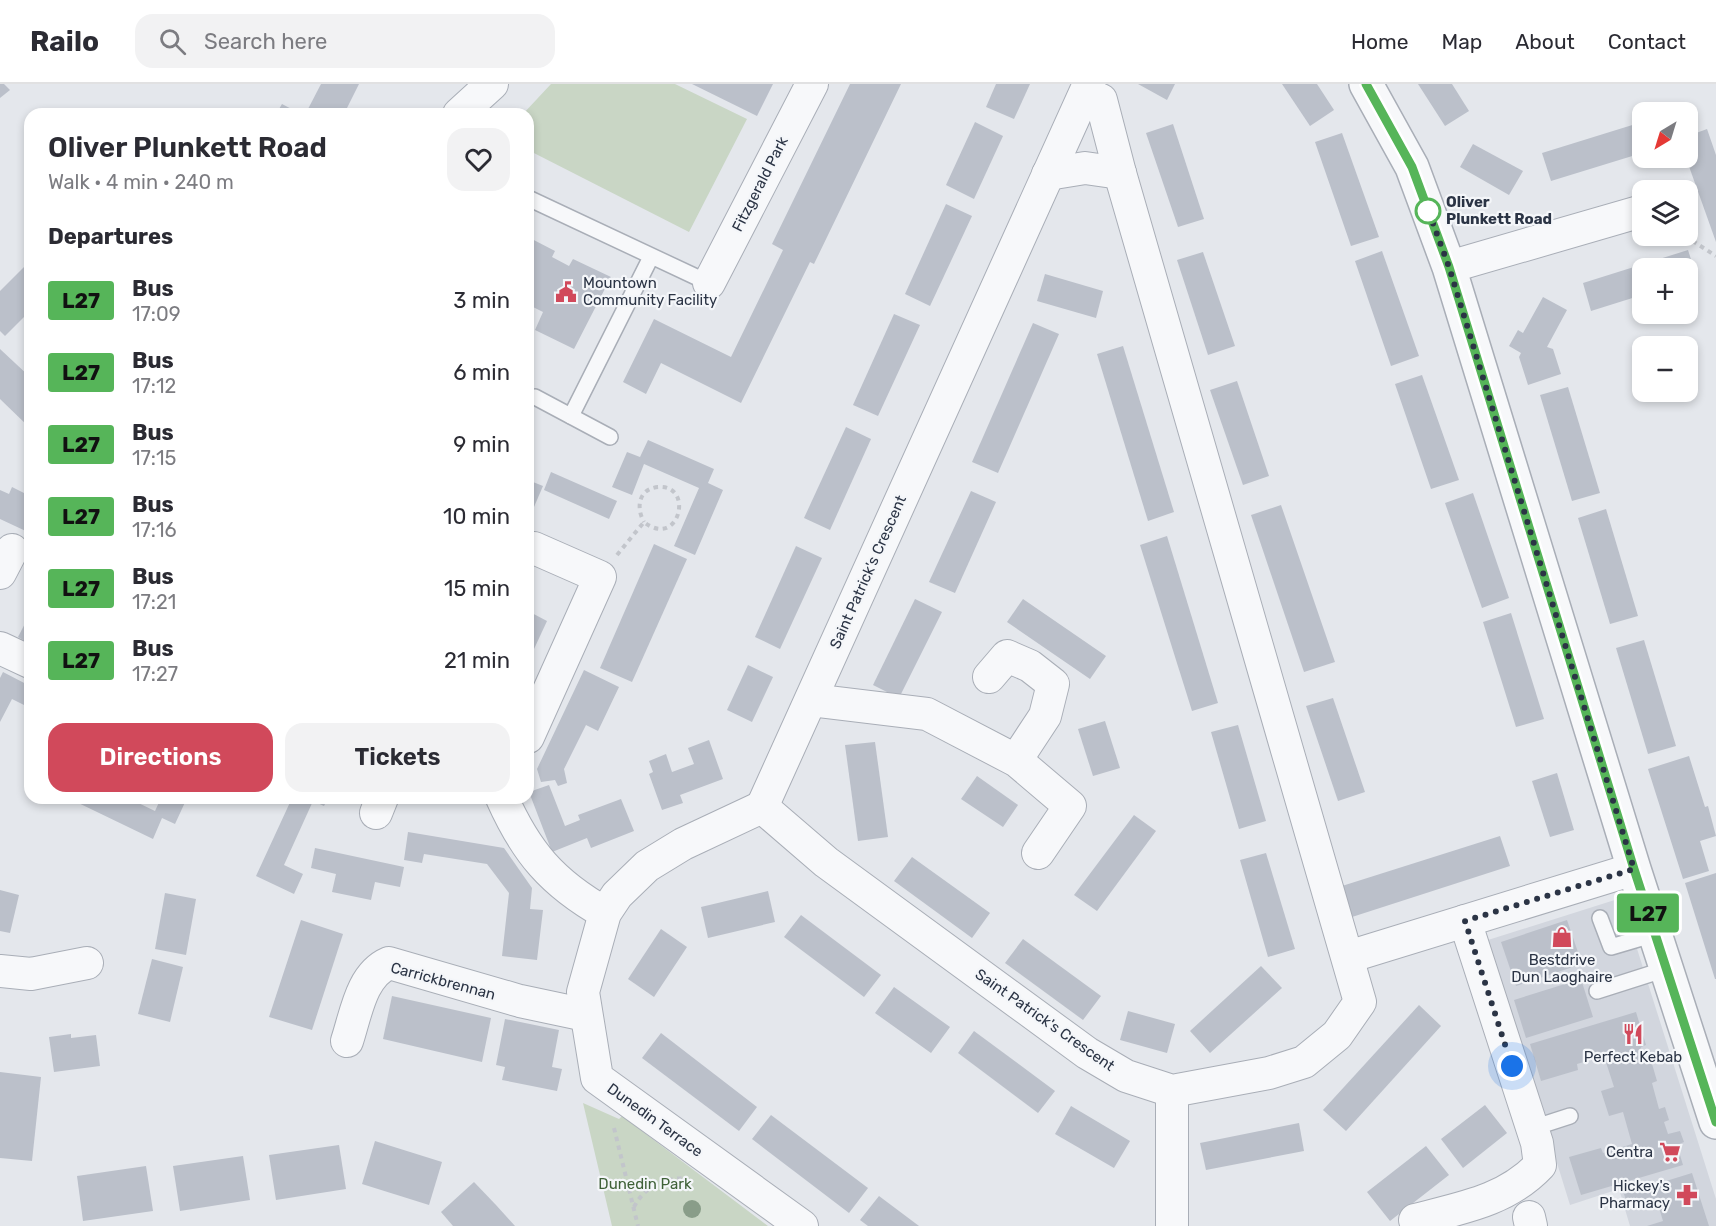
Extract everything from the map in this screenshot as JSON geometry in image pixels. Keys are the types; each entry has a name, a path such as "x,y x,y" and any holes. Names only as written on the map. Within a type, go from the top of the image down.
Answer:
{"street":[{"path":"466,108 492,84"},
{"name":"Fitzgerald Park","path":"709,284 812,84"},
{"path":"1366,84 1412,167 1449,267 1634,869 1716,1122"},
{"name":"Saint Patrick's Crescent","path":"1087,88 1101,100 1120,173 1360,1002 1337,1035 1304,1062 1269,1073 1172,1091 1126,1076 1087,1053 825,862 762,807 1087,88"},
{"path":"1048,174 1085,168 1120,173"},
{"path":"1449,267 1632,214"},
{"path":"534,548 600,577 534,724"},
{"path":"0,648 24,659"},
{"path":"988,677 1007,656 1030,666 1053,684 1045,716 1016,760"},
{"path":"811,700 927,714 1016,760 1070,806 1038,853"},
{"path":"504,804 507,814 537,861 578,897 605,913"},
{"name":"Dunedin Terrace","path":"762,807 683,844 647,866 617,895 605,913 583,992 597,1078 802,1226"},
{"path":"1348,957 1634,869"},
{"path":"1415,1220 1494,1199 1525,1181 1540,1165 1533,1128 1465,921"},
{"path":"0,971 31,974 87,963"},
{"name":"Carrickbrennan","path":"347,1041 369,978 379,968 389,963 520,1001 586,1015"},
{"path":"1172,1091 1172,1226"}],"lane":[{"path":"534,201 709,284"},
{"path":"571,416 651,257"},
{"path":"535,397 610,437"},
{"path":"1600,918 1611,947 1655,934"},
{"path":"1597,991 1666,969"},
{"path":"1533,1128 1570,1116"}],"path":[{"path":"1698,244 1716,256"},
{"path":"661,487 670,490 677,497 680,507 678,517 665,528 650,527 644,522 639,514 639,504 643,495 651,489 661,487"},
{"path":"600,577 644,522"},
{"path":"612,1122 638,1226"},
{"path":"634,1207 652,1186 672,1178 688,1178"}],"shaded area":[{"path":"1621,898 1716,1199 1716,1226 1630,1226 1619,1189 1570,1205 1488,940"}],"green space":[{"path":"551,84 675,84 747,119 689,232 534,153 534,108 529,108"},
{"name":"Dunedin Park","path":"583,1103 619,1119 622,1116 768,1226 612,1226"}],"building":[{"path":"0,84 4,84 10,90 0,98"},
{"path":"321,84 359,84 347,108 309,108"},
{"path":"692,84 773,84 757,116"},
{"path":"850,84 901,84 814,264 810,262 741,403 661,363 646,394 623,382 654,319 731,357 783,250 772,244"},
{"path":"996,84 1030,84 1014,119 986,107"},
{"path":"1138,84 1175,84 1167,100"},
{"path":"1282,84 1317,84 1334,110 1310,126"},
{"path":"1418,84 1452,84 1469,111 1445,126"},
{"path":"975,122 1003,136 974,199 946,185"},
{"path":"1173,124 1204,219 1178,227 1146,133"},
{"path":"1632,125 1632,156 1551,181 1542,153"},
{"path":"1707,129 1716,155 1716,242 1698,192 1698,180 1694,180 1690,168 1698,168 1698,132"},
{"path":"1342,133 1379,237 1351,246 1315,142"},
{"path":"1473,144 1523,171 1509,195 1460,167"},
{"path":"946,204 972,216 930,306 905,294"},
{"name":"Mountown Community Facility","path":"534,240 555,251 552,257 569,266 573,259 611,277 574,349 535,330 543,312 534,308"},
{"path":"1688,250 1691,258 1663,258"},
{"path":"1382,251 1419,356 1391,366 1355,261"},
{"path":"1203,252 1235,346 1208,355 1177,260"},
{"path":"24,267 24,317 5,336 0,331 0,291"},
{"path":"1632,268 1632,298 1591,311 1583,283"},
{"path":"1045,274 1103,291 1096,318 1037,301"},
{"path":"1543,297 1567,310 1547,347 1553,349 1561,374 1528,385 1519,357 1521,353 1509,346 1518,330 1523,333"},
{"path":"894,314 920,325 878,416 853,405"},
{"path":"1033,323 1059,334 998,473 972,462"},
{"path":"1123,346 1174,512 1148,521 1097,354"},
{"path":"0,349 24,371 24,422 0,399"},
{"path":"1422,375 1459,480 1431,489 1395,384"},
{"path":"1237,381 1269,476 1243,485 1210,390"},
{"path":"1568,387 1600,493 1572,501 1540,395"},
{"path":"846,427 871,439 830,530 804,518"},
{"path":"648,440 714,469 708,483 723,490 695,555 674,546 699,488 644,464 632,495 612,487 627,452 640,457"},
{"path":"551,472 617,501 609,519 544,490"},
{"path":"534,482 543,486 534,507"},
{"path":"12,487 24,493 24,530 0,519 0,490 9,494"},
{"path":"971,491 996,502 955,593 929,582"},
{"path":"1473,493 1509,598 1482,608 1445,503"},
{"path":"1281,505 1335,662 1304,672 1251,515"},
{"path":"1606,509 1638,616 1610,624 1578,518"},
{"path":"1167,536 1218,703 1192,711 1140,545"},
{"path":"654,544 687,559 632,682 600,668"},
{"path":"796,546 822,558 780,649 755,637"},
{"path":"915,599 942,612 899,698 873,685"},
{"path":"1023,599 1106,656 1090,679 1007,622"},
{"path":"1511,613 1544,719 1516,727 1483,622"},
{"path":"534,614 547,621 534,649"},
{"path":"24,626 24,640 18,637"},
{"path":"1644,640 1676,746 1648,754 1616,648"},
{"path":"748,665 773,677 752,722 727,710"},
{"path":"584,670 619,687 598,731 586,725 564,769 567,783 558,786 555,780 541,782 537,769"},
{"path":"3,672 24,683 24,705 12,699 0,722 0,678"},
{"path":"1333,698 1365,792 1338,801 1306,706"},
{"path":"1105,721 1120,768 1093,776 1078,729"},
{"path":"1238,725 1266,821 1239,829 1211,732"},
{"path":"709,740 723,779 680,795 683,803 662,810 649,774 653,772 649,761 666,754 672,772 694,764 688,748"},
{"path":"875,742 888,837 858,841 845,745"},
{"path":"1689,756 1705,807 1708,806 1716,836 1700,841 1709,871 1683,879 1648,769"},
{"path":"1557,773 1574,830 1550,837 1532,781"},
{"path":"977,776 1018,805 1003,827 961,799"},
{"path":"549,785 565,826 580,820 578,815 621,799 634,831 591,848 587,838 552,852 534,804 534,790"},
{"path":"80,804 140,804 155,811 158,804 184,804 175,824 162,818 153,839"},
{"path":"289,804 312,804 284,865 303,874 294,894 256,876"},
{"path":"1134,815 1156,831 1097,911 1074,895"},
{"path":"408,832 504,848 532,888 530,909 543,910 537,960 502,956 509,893 487,864 424,854 422,863 404,860"},
{"path":"1500,836 1510,866 1352,917 1342,886"},
{"path":"315,848 404,867 400,887 375,882 371,900 332,892 336,874 311,868"},
{"path":"1266,853 1295,949 1268,957 1240,860"},
{"path":"912,857 990,913 972,938 894,881"},
{"path":"1716,873 1716,979 1715,979 1685,883"},
{"path":"0,890 19,895 10,933 0,931"},
{"path":"768,891 775,922 708,938 701,907"},
{"path":"165,893 196,899 186,955 155,949"},
{"path":"801,915 881,975 864,997 784,937"},
{"path":"301,920 343,934 312,1030 269,1017"},
{"path":"1567,920 1582,964 1516,986 1501,942"},
{"path":"661,929 687,947 654,997 628,979"},
{"path":"1023,939 1101,996 1083,1020 1005,963"},
{"path":"152,959 183,967 170,1022 138,1014"},
{"path":"1261,966 1282,988 1210,1053 1190,1031"},
{"path":"1581,979 1593,1017 1526,1038 1514,1000"},
{"path":"894,987 950,1027 931,1053 875,1013"},
{"path":"392,996 491,1018 482,1062 383,1039"},
{"path":"1419,1005 1441,1026 1346,1131 1323,1110"},
{"path":"1128,1011 1175,1024 1167,1053 1120,1040"},
{"path":"1636,1012 1646,1045 1641,1047 1644,1058 1650,1057 1657,1081 1652,1083 1659,1109 1665,1107 1669,1120 1664,1122 1668,1134 1680,1131 1684,1142 1677,1145 1683,1165 1581,1195 1569,1157 1601,1148 1603,1153 1632,1144 1623,1112 1609,1116 1601,1091 1614,1087 1604,1056 1577,1064 1578,1070 1541,1081 1530,1044"},
{"path":"505,1019 559,1030 552,1067 562,1069 557,1091 502,1080 505,1067 496,1065"},
{"path":"974,1031 1055,1091 1038,1113 958,1053"},
{"path":"661,1033 757,1107 739,1131 642,1058"},
{"path":"71,1034 71,1038 96,1035 100,1066 54,1072 49,1037"},
{"path":"0,1072 41,1077 32,1161 0,1158"},
{"path":"1485,1105 1507,1133 1463,1168 1441,1139"},
{"path":"1071,1106 1130,1141 1114,1168 1055,1134"},
{"path":"771,1115 868,1188 849,1213 752,1139"},
{"path":"1299,1123 1304,1151 1206,1170 1200,1143"},
{"path":"375,1141 442,1162 429,1205 362,1184"},
{"path":"339,1145 346,1189 276,1200 269,1155"},
{"path":"1426,1146 1449,1175 1390,1221 1367,1192"},
{"path":"243,1156 250,1200 180,1211 173,1166"},
{"path":"146,1166 153,1211 83,1221 77,1176"},
{"path":"1692,1173 1709,1226 1647,1226 1663,1221 1657,1201 1629,1210 1624,1194"},
{"path":"474,1182 515,1226 453,1226 441,1212"},
{"path":"879,1196 919,1226 868,1226 860,1220"}],"bus line":[{"name":"L27","path":"1366,84 1412,167 1449,267 1634,869 1716,1122"}],"place":[{"name":"Oliver Plunkett Road","path":"1428,211"},
{"name":"Mountown Community Facility","path":"566,292"},
{"name":"Bestdrive Dun Laoghaire","path":"1562,937"},
{"name":"Perfect Kebab","path":"1633,1034"},
{"name":"Centra","path":"1670,1152"},
{"name":"Hickey's Pharmacy","path":"1687,1195"}],"route":[{"path":"1428,211 1427,207 1449,267 1634,869 1465,921 1512,1066"}]}
